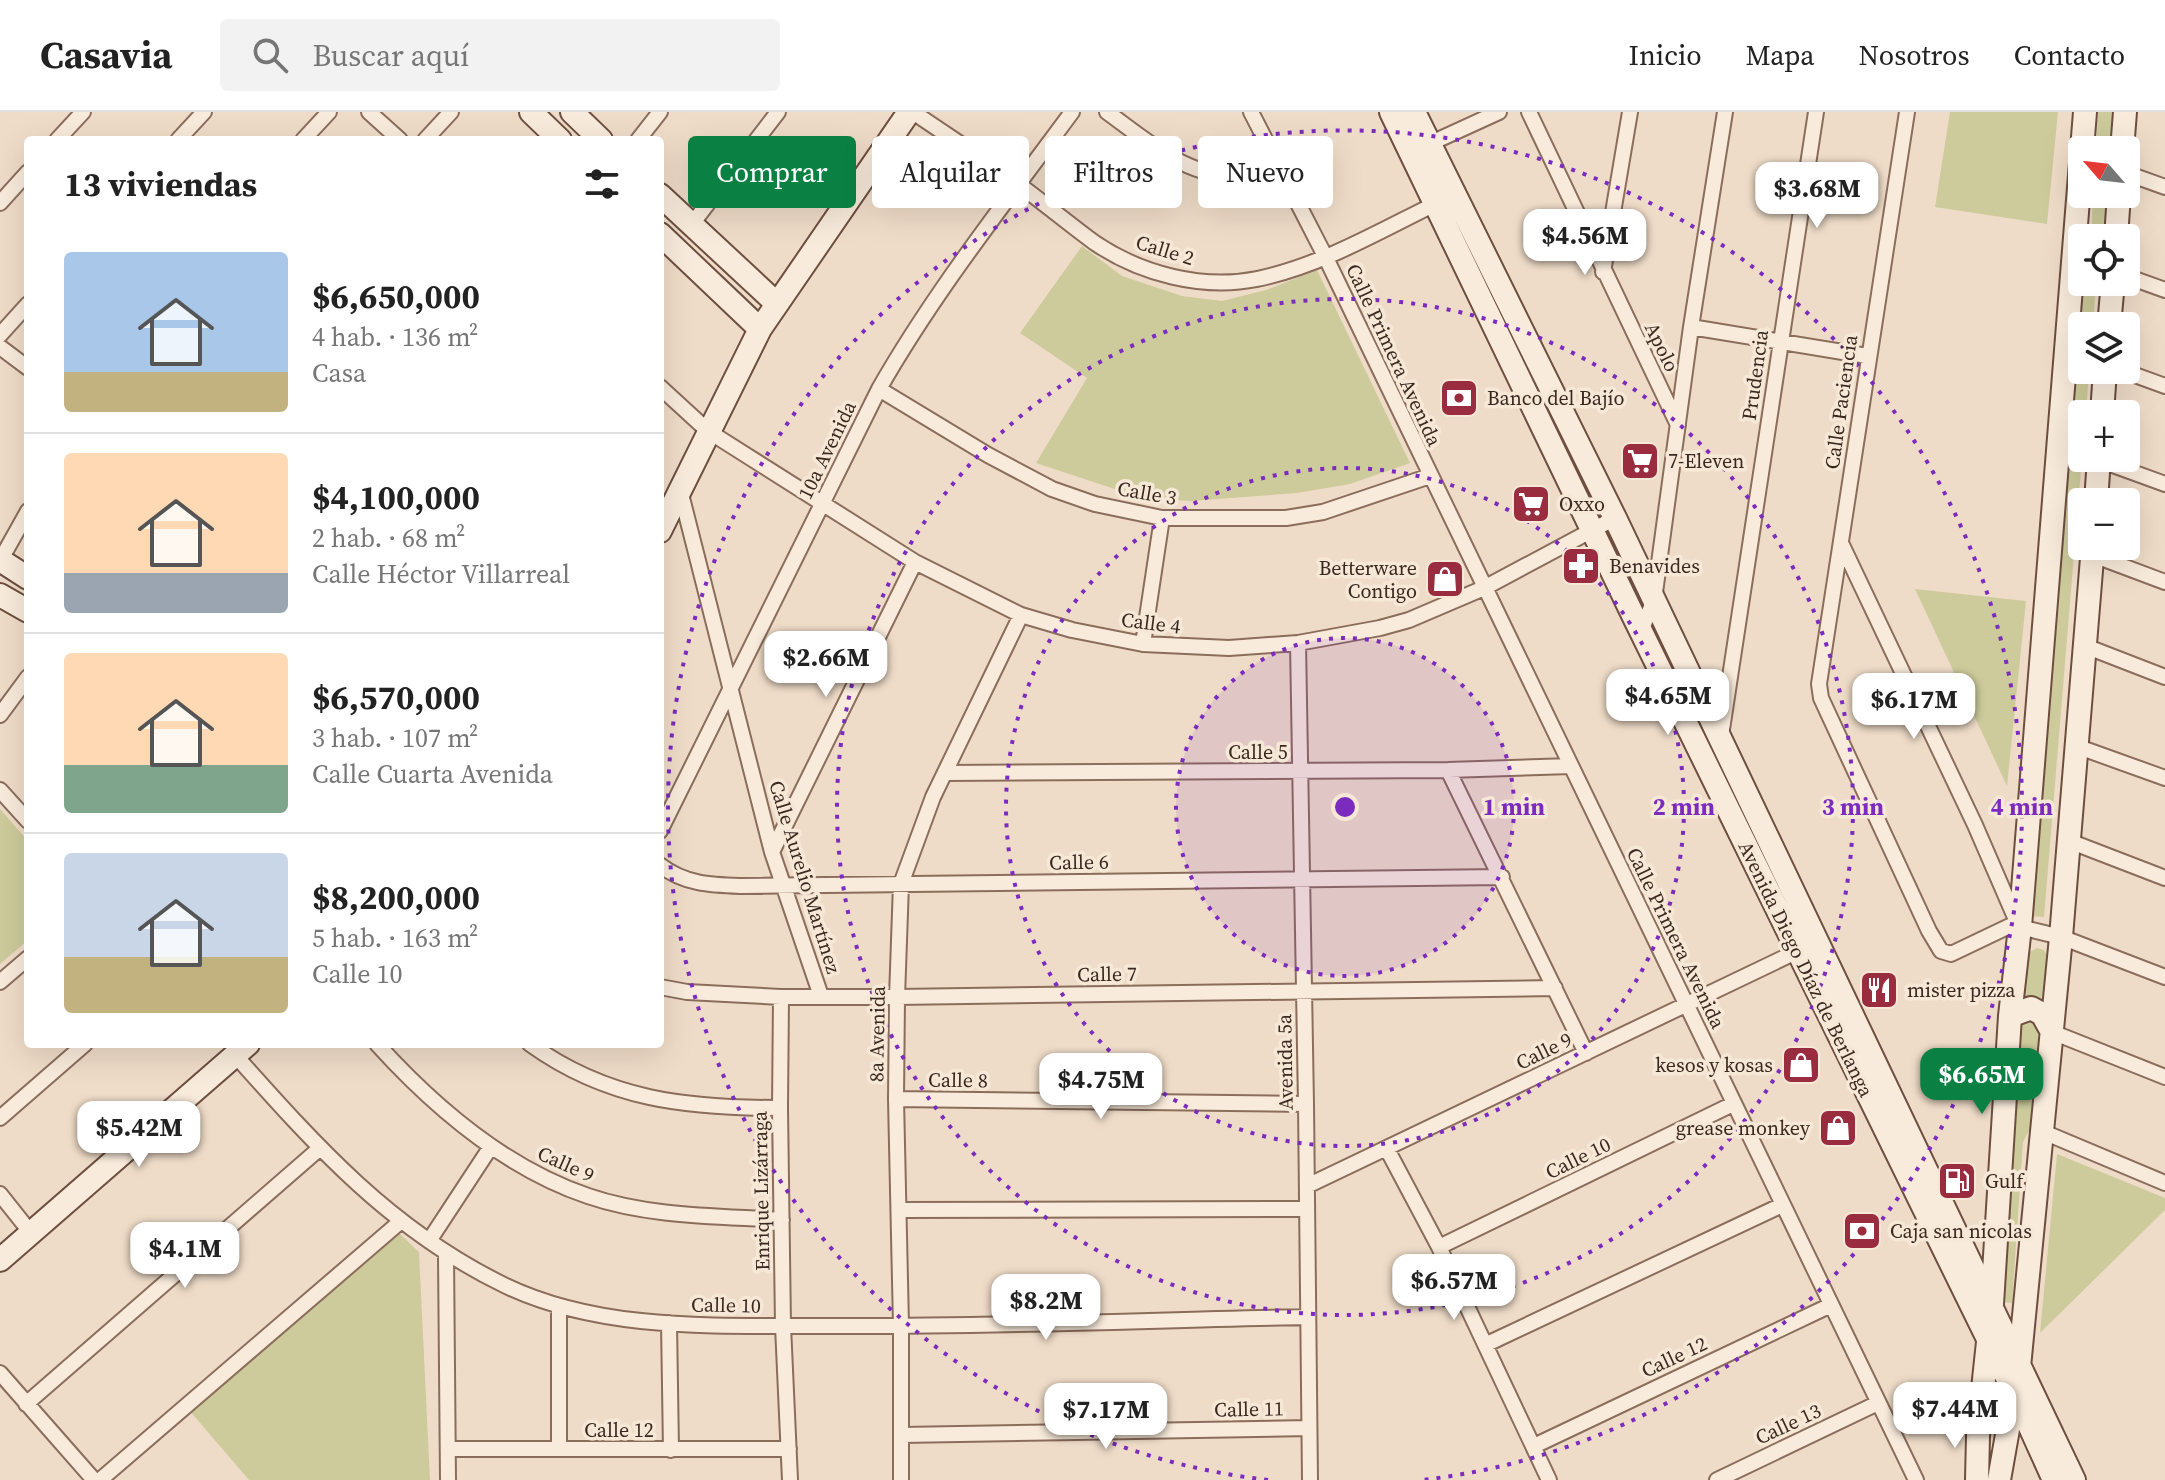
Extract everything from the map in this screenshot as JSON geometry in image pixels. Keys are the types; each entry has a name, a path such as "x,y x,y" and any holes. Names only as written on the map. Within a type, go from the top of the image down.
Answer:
{"street":[{"path":"61,136 83,112"},
{"path":"182,136 204,112"},
{"path":"307,136 329,112"},
{"path":"369,112 396,136"},
{"path":"429,136 451,112"},
{"path":"531,112 556,136"},
{"path":"572,112 597,136"},
{"path":"641,136 660,112"},
{"path":"692,224 778,112"},
{"path":"664,523 760,329 911,112"},
{"name":"Calle 2","path":"911,112 947,136"},
{"name":"10a Avenida","path":"1029,170 1072,112"},
{"path":"1107,112 1151,144 1198,169"},
{"name":"Calle Primera Avenida","path":"1251,112 1264,136"},
{"name":"Avenida Diego Díaz de Berlanga","path":"1391,112 2015,1394 2054,1480"},
{"name":"Avenida Diego Díaz de Berlanga","path":"1414,112 1615,518 2074,1480"},
{"path":"1429,144 1499,112"},
{"name":"Apolo","path":"1529,112 1678,425"},
{"path":"1603,272 1630,112"},
{"path":"1641,631 1654,600 1691,327 1725,112"},
{"name":"Prudencia","path":"1720,739 1816,112"},
{"name":"Calle Paciencia","path":"1907,112 1867,356 1842,545 1819,684 1821,698 1941,951 1951,954 2019,924"},
{"path":"2080,224 2085,112"},
{"path":"2123,136 2125,112"},
{"path":"0,203 24,176"},
{"path":"2140,178 2165,187"},
{"name":"Calle 2","path":"1029,192 1097,244 1142,266 1179,278 1229,283 1326,258 1435,204"},
{"path":"664,199 776,303"},
{"name":"10a Avenida","path":"664,823 879,389 936,298 1002,208"},
{"name":"Calle Primera Avenida","path":"1300,208 1916,1480"},
{"path":"664,238 760,329"},
{"path":"2140,281 2165,290"},
{"path":"1988,1479 1988,1340 2010,1016 2075,296"},
{"path":"0,335 24,308"},
{"name":"Apolo","path":"1691,327 1867,356"},
{"path":"0,347 24,365"},
{"path":"2140,377 2165,386"},
{"name":"Calle 3","path":"879,389 988,455 1052,489 1095,504 1162,518 1286,518 1323,512 1430,476"},
{"name":"Calle 4","path":"664,391 708,431 915,562 1021,615 1072,630 1143,644 1229,648 1298,643 1351,635 1409,620 1484,588 1615,518"},
{"path":"2133,472 2165,484"},
{"name":"Calle Aurelio Martínez","path":"680,490 772,852 821,996"},
{"path":"24,518 0,561 24,576"},
{"path":"1143,644 1162,518"},
{"path":"1842,545 2019,924 2165,977"},
{"path":"1988,1479 2015,1394 2019,1367 2061,937 2092,560"},
{"path":"2116,560 2165,582"},
{"path":"772,852 915,562"},
{"path":"0,595 24,609"},
{"name":"8a Avenida","path":"901,1480 896,1099 901,884 921,824 1021,615"},
{"name":"Avenida 5a","path":"1298,643 1310,1480"},
{"path":"2085,646 2165,677"},
{"path":"0,715 24,682"},
{"path":"2076,746 2165,778"},
{"name":"Calle 5","path":"945,773 1300,772 1571,766"},
{"path":"1448,770 1586,1053"},
{"path":"0,790 24,817"},
{"path":"2069,841 2165,878"},
{"name":"Calle 6","path":"664,867 683,879 702,885 782,886 1502,877"},
{"name":"Calle 9","path":"1307,1186 1798,951"},
{"path":"0,982 24,961"},
{"name":"Calle 7","path":"664,988 687,992 781,997 1555,988"},
{"name":"Enrique Lizárraga","path":"781,997 783,1326 790,1480"},
{"path":"2010,1016 2031,1008 2042,1014 2052,1032 2165,1077"},
{"path":"0,1118 80,1048"},
{"name":"Calle 9","path":"381,1048 431,1098 490,1148 587,1196 690,1214 782,1220"},
{"path":"537,1048 610,1088 644,1098 729,1107 780,1108"},
{"path":"0,1260 242,1049"},
{"name":"Calle 10","path":"242,1049 319,1149 400,1222 446,1255 506,1286 559,1307 669,1323 783,1326 1308,1317"},
{"name":"Calle 8","path":"896,1099 1306,1104"},
{"name":"Calle 10","path":"1439,1247 1733,1104"},
{"path":"2041,1131 2165,1183"},
{"path":"429,1241 490,1148"},
{"path":"26,1404 319,1149"},
{"path":"1387,1149 1487,1344 1549,1480"},
{"path":"0,1194 31,1233"},
{"path":"1487,1344 1782,1205"},
{"path":"899,1210 1307,1209"},
{"path":"100,1480 400,1222"},
{"path":"446,1255 448,1480"},
{"name":"Calle 12","path":"1534,1446 1831,1305"},
{"path":"559,1307 559,1449"},
{"path":"669,1323 671,1450"},
{"path":"0,1373 94,1480"},
{"name":"Calle 13","path":"1717,1480 1878,1403"},
{"name":"Calle 11","path":"901,1435 1309,1428"},
{"name":"Calle 12","path":"448,1449 789,1449"}],"shaded area":[{"path":"1950,112 2058,112 2047,224 1935,207"},
{"path":"2098,112 2117,112 2115,136 2097,136"},
{"path":"2092,208 2108,208 2106,224 2092,224"},
{"path":"1082,246 1122,276 1182,296 1222,301 1266,290 1317,270 1410,463 1350,484 1297,493 1191,501 1142,498 1036,463 1087,378 1020,333"},
{"path":"2082,296 2095,296 2094,312 2080,312"},
{"path":"2074,384 2088,384 2087,400 2073,400"},
{"path":"2068,458 2068,472 2081,472 2080,488 2068,488 2068,560 2074,560 2044,917 2029,916"},
{"path":"1915,589 2026,601 2007,786"},
{"path":"0,809 24,836 24,943 0,964"},
{"path":"2037,948 2044,950 2048,957 2041,1001 2023,999 2030,952"},
{"path":"2027,1017 2039,1028 2033,1123 2023,1142 2012,1303 2002,1302 2020,1028"},
{"path":"2057,1154 2165,1198 2165,1210 2040,1333"},
{"path":"397,1231 419,1252 430,1480 249,1480 189,1410"}],"place":[{"name":"Banco del Bajío","path":"1459,398"},
{"name":"7-Eleven","path":"1640,461"},
{"name":"Oxxo","path":"1531,504"},
{"name":"Benavides","path":"1581,566"},
{"name":"Betterware Contigo","path":"1445,579"},
{"name":"mister pizza","path":"1879,990"},
{"name":"kesos y kosas","path":"1801,1065"},
{"name":"grease monkey","path":"1838,1128"},
{"name":"Gulf","path":"1957,1181"},
{"name":"Caja san nicolas","path":"1862,1231"}]}
